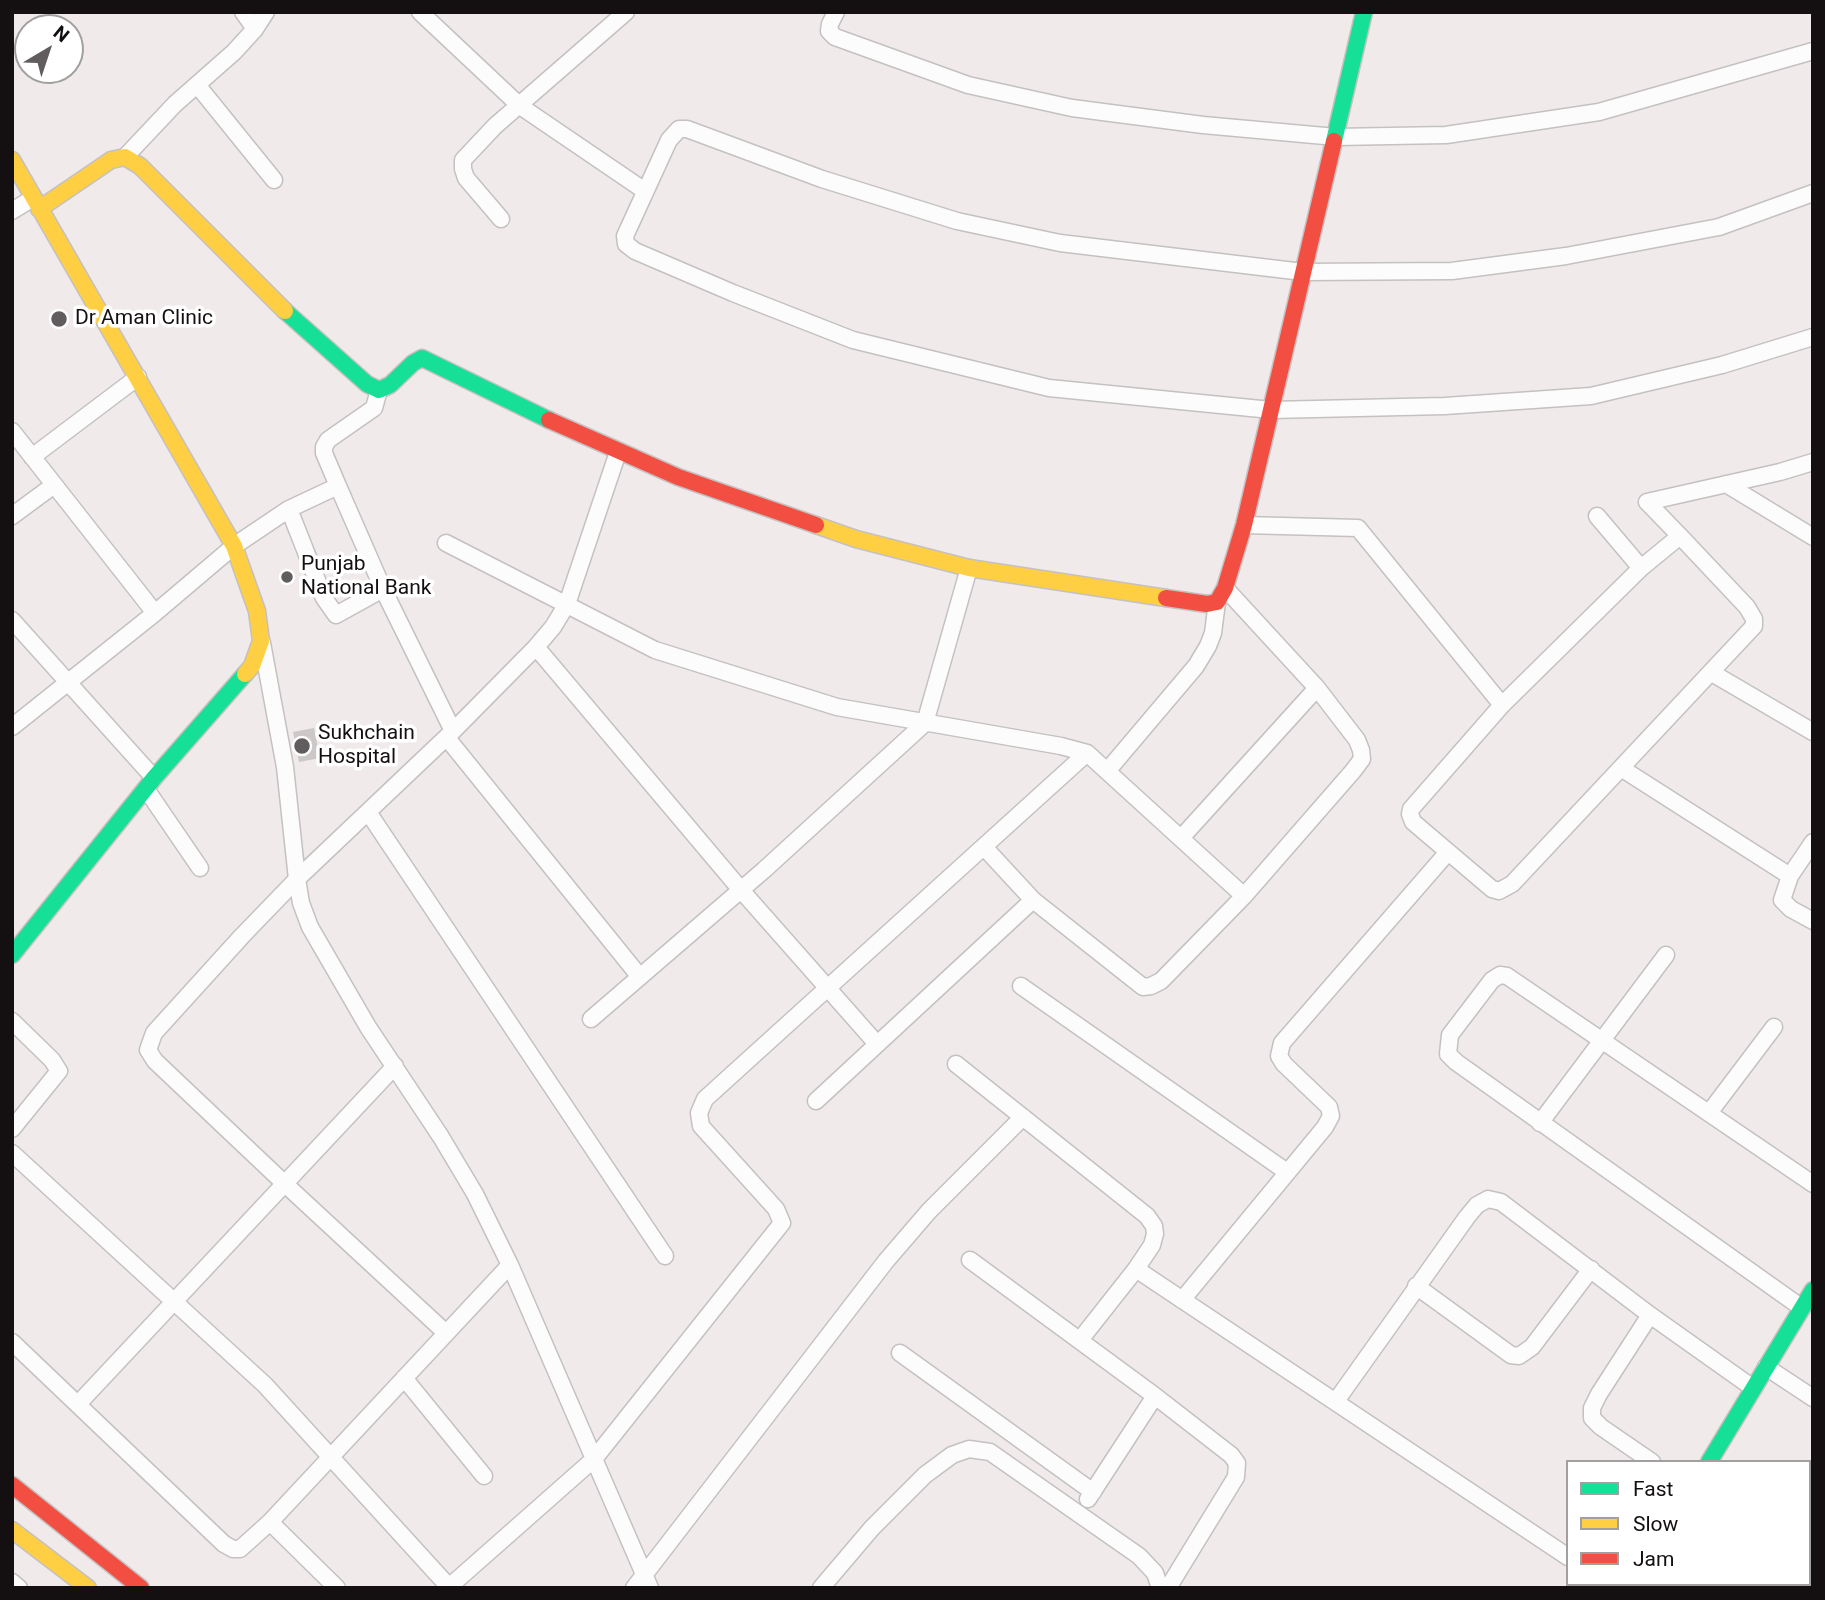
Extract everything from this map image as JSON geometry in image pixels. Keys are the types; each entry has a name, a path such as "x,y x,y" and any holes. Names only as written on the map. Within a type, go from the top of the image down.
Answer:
{"street":[{"path":"243,12 255,29"},
{"path":"12,211 36,203 111,160 125,156 175,104 198,86 255,29 266,12"},
{"path":"420,12 520,106 645,191"},
{"path":"501,219 466,178 463,160 495,126 626,12"},
{"path":"836,12 830,24 830,31 835,37 968,85 1072,108 1203,125 1336,137 1446,135 1599,112 1813,51"},
{"path":"1108,770 1196,666 1213,633 1221,595 1244,525 1364,12"},
{"path":"198,86 274,180"},
{"path":"1813,193 1719,227 1566,257 1452,271 1303,272 1060,243 957,221 822,179 687,129 679,129 673,133 625,236 626,244 635,251 853,340 1049,388 1271,410 1446,406 1591,396 1722,365 1813,337"},
{"path":"125,156 140,166 289,315 367,384 379,390"},
{"path":"12,160 234,546 257,611 285,767 297,879 310,927 369,1027 475,1194 510,1265 594,1459 643,1584"},
{"path":"379,390 390,385 422,358 618,452 678,477 856,539 969,568 1207,604 1221,595"},
{"path":"32,457 138,377"},
{"path":"379,390 374,408 328,440 324,453 383,589 450,735 640,977"},
{"path":"12,432 155,614"},
{"path":"446,1333 155,1061 148,1050 154,1032 297,879 450,735 553,627 567,604 618,452"},
{"path":"1680,536 1641,569 1502,705 1411,808 1413,822 1485,885 1499,891 1511,884 1754,626 1754,619 1747,607 1680,536 1647,502 1813,462"},
{"path":"1726,484 1813,537"},
{"path":"12,516 54,485"},
{"path":"12,727 155,614 234,546 289,509 338,486"},
{"path":"289,509 324,598 336,615 383,589"},
{"path":"1597,516 1641,569"},
{"path":"1244,525 1358,527 1502,705"},
{"path":"446,543 655,650 837,707 1061,746 1087,753 1244,897"},
{"path":"591,1019 741,890 925,723 969,568"},
{"path":"984,847 1033,900 1143,987 1160,981 1244,897 1362,759 1357,740 1317,688 1221,595"},
{"path":"12,620 68,683 150,784 200,868"},
{"path":"12,956 150,784 252,666 261,641"},
{"path":"536,647 741,890 877,1044"},
{"path":"1712,673 1813,732"},
{"path":"1181,838 1317,688"},
{"path":"427,1588 446,1583 594,1459 782,1223 776,1209 701,1126 699,1113 705,1099 1087,753"},
{"path":"1621,768 1790,876"},
{"path":"368,812 665,1256"},
{"path":"1813,842 1790,876 1782,900 1791,909 1813,921"},
{"path":"1182,1300 1325,1127 1331,1116 1329,1107 1284,1065 1279,1049 1448,852"},
{"path":"816,1101 1033,900"},
{"path":"1539,1123 1666,955"},
{"path":"1802,1308 1455,1062 1448,1054 1450,1035 1492,980 1500,975 1507,976 1813,1184"},
{"path":"1021,986 1287,1172"},
{"path":"12,1021 52,1060 59,1071 12,1129"},
{"path":"1709,1113 1774,1027"},
{"path":"957,1064 1147,1216 1154,1226 1152,1245 1080,1340"},
{"path":"78,1404 395,1066"},
{"path":"643,1584 886,1261 929,1211 1023,1117"},
{"path":"12,1153 265,1385 446,1583"},
{"path":"1336,1401 1467,1217 1477,1205 1488,1199 1502,1202 1650,1315 1754,1388"},
{"path":"970,1260 1155,1396 1231,1455 1237,1463 1237,1477 1168,1588"},
{"path":"12,1342 225,1544 233,1549 240,1549 270,1522 510,1265"},
{"path":"1136,1269 1566,1556"},
{"path":"1416,1286 1511,1355 1519,1356 1532,1347 1591,1269"},
{"path":"1710,1460 1813,1290"},
{"path":"1649,1460 1601,1427 1592,1418 1592,1408 1650,1315"},
{"path":"900,1353 1093,1492"},
{"path":"1766,1367 1813,1398"},
{"path":"404,1378 484,1476"},
{"path":"1080,1513 1155,1396"},
{"path":"821,1588 872,1528 925,1475 952,1455 969,1449 990,1452 1080,1513 1139,1556 1154,1573 1160,1588"},
{"path":"12,1485 141,1588"},
{"path":"270,1522 337,1588"},
{"path":"12,1530 88,1588"},
{"path":"12,1582 19,1588"}],"building":[{"path":"314,728 320,758 299,762 293,732"}],"traffic: fast":[{"path":"1334,141 1364,12"},
{"path":"285,311 367,384 379,390 390,385 422,358 549,420"},
{"path":"12,955 154,778 245,674"},
{"path":"1710,1460 1813,1290"}],"traffic: slow":[{"path":"39,209 111,160 125,157 140,166 285,311"},
{"path":"12,160 234,546 257,611 261,641 252,666 245,674"},
{"path":"816,525 856,539 969,568 1166,598"},
{"path":"12,1530 88,1588"}],"traffic: jam":[{"path":"1166,598 1207,604 1217,602 1225,588 1244,525 1334,141"},
{"path":"549,420 678,477 816,525"},
{"path":"12,1485 141,1588"}],"place":[{"name":"Dr Aman Clinic","path":"59,319"},
{"name":"Punjab National Bank","path":"287,577"},
{"name":"Sukhchain Hospital","path":"302,746"}]}
